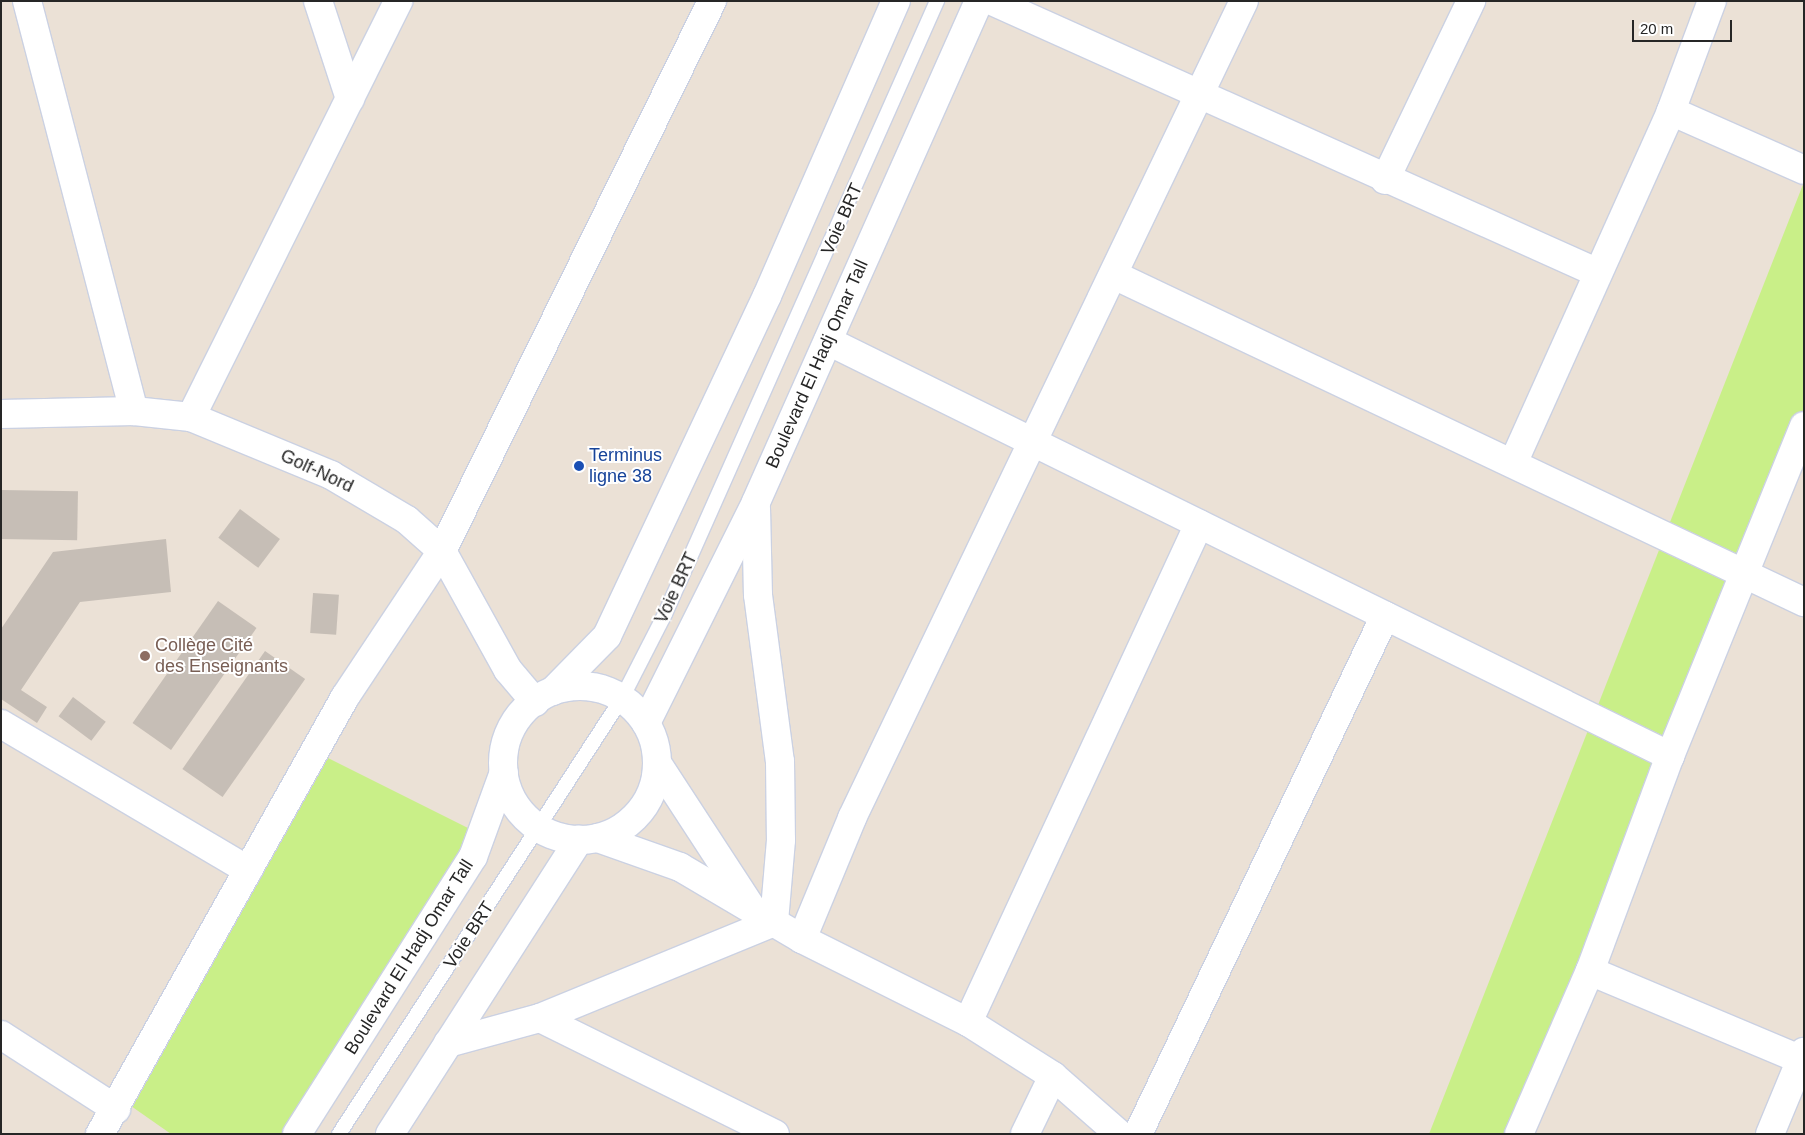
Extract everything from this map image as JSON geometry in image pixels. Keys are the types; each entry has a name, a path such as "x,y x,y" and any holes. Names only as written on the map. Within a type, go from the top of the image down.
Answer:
{"street":[{"path":"27,1 134,411"},
{"path":"318,1 350,99"},
{"path":"191,417 398,1"},
{"path":"100,1134 116,1109 344,697 442,551 712,1"},
{"name":"Boulevard El Hadj Omar Tall","path":"297,1134 473,857 504,772 510,733 544,696 607,636 767,296 896,1"},
{"name":"Boulevard El Hadj Omar Tall","path":"646,723 756,502 979,1"},
{"path":"992,1 1385,180 1598,273"},
{"path":"802,939 852,818 1035,443 1244,1"},
{"path":"1385,180 1471,1"},
{"path":"1514,461 1671,111 1712,1"},
{"path":"1671,111 1804,170"},
{"path":"1114,276 1514,461 1742,576 1804,602"},
{"path":"828,341 1670,756"},
{"name":"Golf-Nord","path":"1,414 134,411 191,417 338,479 407,520 442,551 508,670 544,696"},
{"path":"1518,1133 1590,971 1670,756 1804,426"},
{"path":"756,502 758,595 780,761 781,840 763,916"},
{"path":"968,1022 1199,524"},
{"path":"1138,1134 1385,616"},
{"path":"544,696 589,686 622,698 646,723 657,763 763,916"},
{"path":"2,726 248,870"},
{"path":"390,1134 448,1043 589,839 622,828 641,810 653,788 657,763"},
{"name":"Boulevard El Hadj Omar Tall","path":"504,772 511,798 539,828"},
{"path":"539,828 589,839 680,867 802,939 968,1022 1053,1076 1119,1134"},
{"path":"448,1043 540,1018 763,916"},
{"path":"1590,971 1803,1058 1770,1134"},
{"path":"540,1018 775,1134"},
{"path":"1,1035 116,1109"},
{"path":"1026,1134 1053,1076"}],"lane":[{"name":"Voie BRT","path":"339,1134 622,698 678,587 937,1"}],"green space":[{"path":"1804,182 1804,425 1530,1134 1429,1134"},
{"path":"324,756 476,832 289,1134 171,1134 131,1106"}],"building":[{"path":"1,490 78,491 77,540 1,539"},
{"path":"240,509 280,539 258,568 218,538"},
{"path":"166,539 171,592 80,602 21,690 47,707 37,723 1,699 1,629 53,552"},
{"path":"313,593 339,595 336,635 310,633"},
{"path":"218,601 257,628 171,750 133,723"},
{"path":"265,651 305,679 223,797 182,769"},
{"path":"73,697 106,722 91,741 59,716"}],"place":[{"name":"Terminus ligne 38","path":"579,466"},
{"name":"Collège Cité des Enseignants","path":"145,656"}]}
